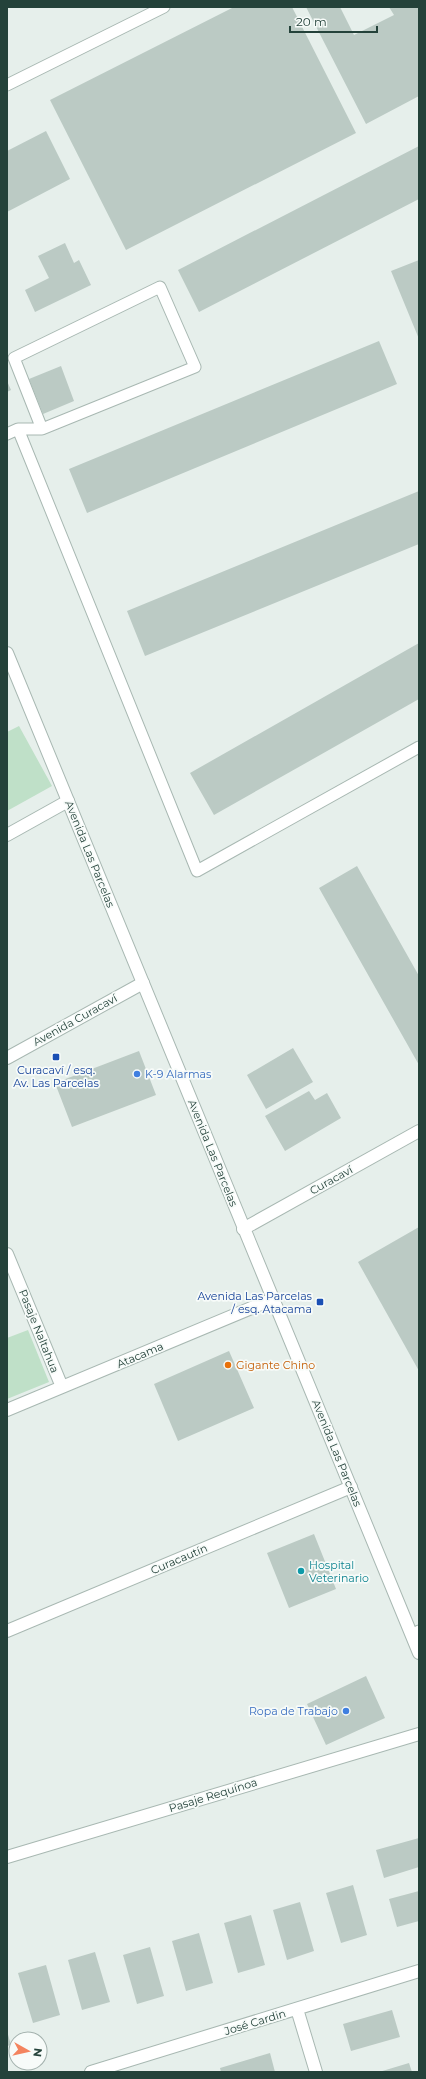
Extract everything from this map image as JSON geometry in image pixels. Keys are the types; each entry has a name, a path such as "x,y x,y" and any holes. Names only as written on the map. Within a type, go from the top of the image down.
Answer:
{"street":[{"name":"Avenida Las Parcelas","path":"7,653 243,1229 351,1487 415,1633 419,1653"},
{"path":"7,835 68,801"},
{"name":"Avenida Curacaví","path":"7,1058 143,983"},
{"name":"Curacaví","path":"243,1229 419,1131"},
{"name":"Pasaje Naltahua","path":"7,1254 62,1387"},
{"name":"Atacama","path":"7,1410 273,1299"},
{"name":"Curacautín","path":"7,1631 351,1487"},
{"name":"Pasaje Requínoa","path":"7,1857 419,1734"},
{"name":"José Cardin","path":"91,2072 419,1971"},
{"path":"297,2009 316,2072"}],"lane":[{"path":"7,86 164,7"},
{"path":"7,434 18,429 42,429 195,367 160,287 14,358 42,429"},
{"path":"18,429 197,871 419,747"}],"green space":[{"path":"19,726 52,786 7,811 7,732"},
{"path":"28,1330 49,1382 7,1399 7,1338"}],"building":[{"path":"234,7 292,7 356,133 126,250 50,100"},
{"path":"306,7 340,7 354,35 394,15 389,7 419,7 419,96 366,124"},
{"path":"46,131 70,179 7,212 7,151"},
{"path":"419,146 419,199 199,312 178,270"},
{"path":"65,243 74,263 79,260 91,285 35,312 25,290 49,278 38,256"},
{"path":"419,260 419,339 391,271"},
{"path":"379,341 397,384 87,513 69,469"},
{"path":"61,366 74,401 43,414 29,379"},
{"path":"7,381 11,390 7,392"},
{"path":"419,491 419,544 145,656 127,611"},
{"path":"419,643 419,699 214,815 190,773"},
{"path":"357,866 419,976 419,1065 319,888"},
{"path":"293,1048 313,1082 266,1109 247,1075"},
{"path":"139,1051 156,1095 72,1127 55,1083"},
{"path":"309,1091 315,1100 327,1093 341,1118 285,1151 265,1116"},
{"path":"419,1227 419,1371 358,1262"},
{"path":"229,1351 254,1408 178,1441 154,1384"},
{"name":"Hospital Veterinario","path":"314,1534 336,1589 289,1608 267,1553"},
{"name":"Ropa de Trabajo","path":"366,1676 385,1718 326,1745 307,1704"},
{"path":"419,1838 419,1867 384,1878 376,1850"},
{"path":"353,1885 367,1935 341,1943 326,1893"},
{"path":"419,1891 419,1921 397,1927 389,1899"},
{"path":"300,1902 314,1951 287,1960 273,1910"},
{"path":"251,1915 265,1965 238,1973 224,1923"},
{"path":"199,1933 213,1983 186,1991 172,1941"},
{"path":"150,1947 164,1996 137,2004 123,1955"},
{"path":"95,1952 110,2002 82,2010 68,1960"},
{"path":"46,1965 60,2015 33,2023 18,1973"},
{"path":"392,2010 400,2037 351,2051 343,2024"},
{"path":"7,2031 8,2046 7,2046"},
{"path":"270,2053 275,2072 221,2072 220,2068"},
{"path":"409,2063 412,2072 379,2072"}],"place":[{"name":"Curacaví / esq. Av. Las Parcelas","path":"56,1057"},
{"name":"K-9 Alarmas","path":"137,1074"},
{"name":"Avenida Las Parcelas / esq. Atacama","path":"320,1302"},
{"name":"Gigante Chino","path":"228,1365"},
{"name":"Hospital Veterinario","path":"301,1571"},
{"name":"Ropa de Trabajo","path":"346,1711"}]}
